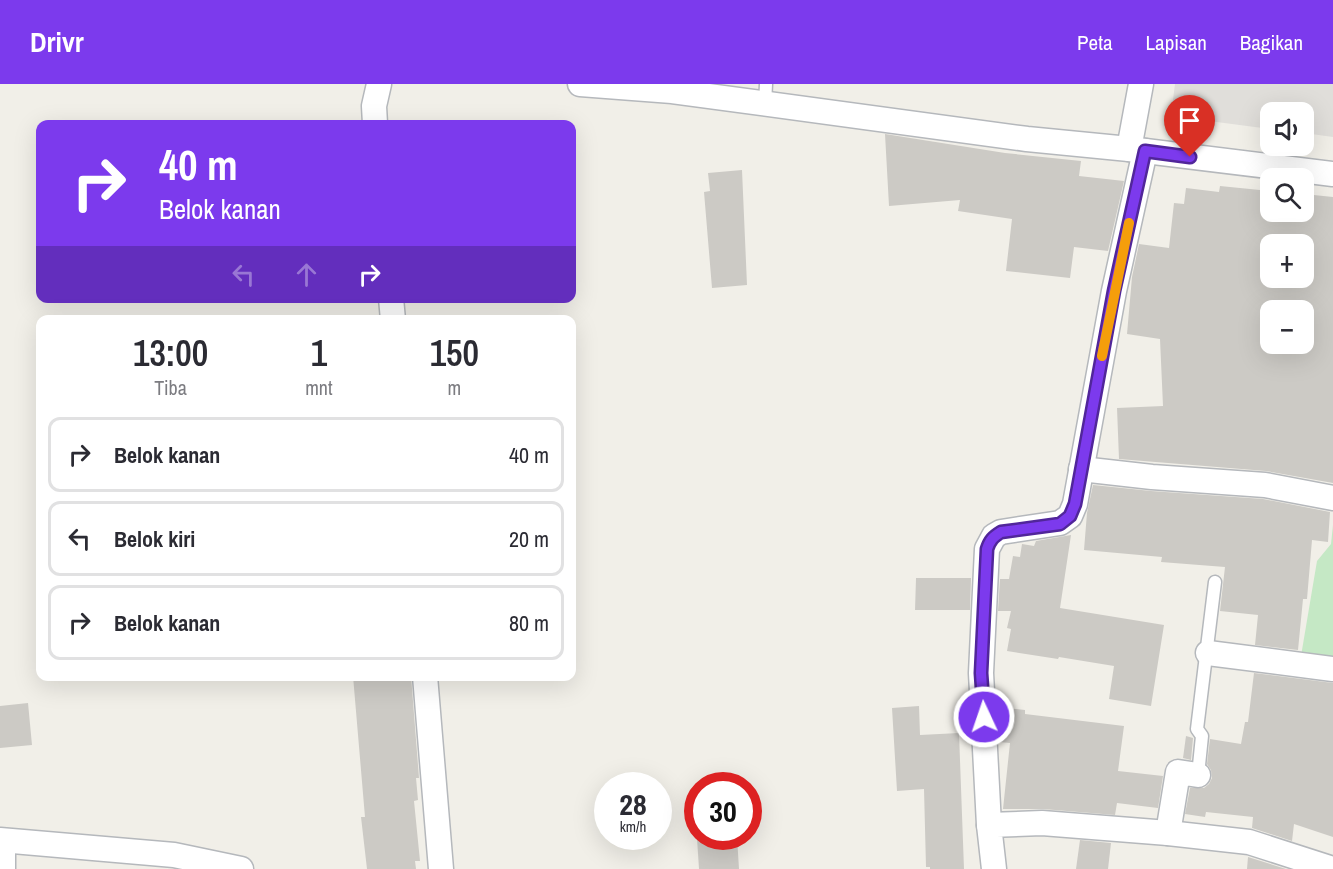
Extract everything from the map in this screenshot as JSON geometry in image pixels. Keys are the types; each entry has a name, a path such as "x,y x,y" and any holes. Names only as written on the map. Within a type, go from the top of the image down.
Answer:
{"street":[{"path":"375,120 374,105 379,84"},
{"path":"580,84 672,91 765,94 1027,139 1333,174"},
{"path":"994,869 989,825 981,673 987,549 994,536 1001,532 1060,524 1070,516 1075,504 1137,150 1141,84"},
{"path":"1081,469 1152,477 1265,485 1333,498"},
{"path":"1208,653 1333,669"},
{"path":"424,681 441,868"},
{"path":"1168,833 1178,772 1198,775"},
{"path":"989,825 1042,824 1168,833 1249,842 1333,869"},
{"path":"3,869 2,841 241,869"}],"lane":[{"path":"1198,775 1202,736 1197,729 1215,582"}],"shaded area":[{"path":"1175,84 1333,84 1333,137 1314,134 1314,102 1260,102 1260,128 1171,116"}],"green space":[{"path":"1333,525 1333,660 1301,656 1317,561 1331,544"}],"building":[{"path":"885,134 1005,153 1081,161 1079,176 1124,181 1108,251 1074,247 1070,278 1006,271 1012,219 958,211 960,200 889,206"},
{"path":"742,170 747,285 712,288 704,192 710,191 708,173"},
{"path":"1220,186 1260,190 1260,222 1314,222 1314,195 1333,197 1333,483 1266,471 1119,459 1117,408 1163,406 1160,339 1127,334 1132,277 1139,244 1169,248 1174,203 1184,204 1186,188 1219,192"},
{"path":"1093,485 1263,499 1330,512 1328,542 1312,540 1307,599 1303,599 1298,650 1255,645 1258,615 1220,611 1225,567 1161,562 1162,557 1084,550 1087,513"},
{"path":"1071,535 1060,608 1164,625 1151,706 1109,699 1114,666 1007,651 1011,629 1007,628 1011,611 998,611 1000,579 1009,579 1013,556 1020,557 1022,544 1034,546 1036,541"},
{"path":"916,578 971,578 970,610 915,610"},
{"path":"1254,673 1333,683 1333,837 1294,824 1292,841 1252,828 1253,817 1206,812 1205,817 1185,814 1190,788 1204,788 1212,778 1207,764 1210,739 1241,744 1245,722 1248,722"},
{"path":"353,681 411,681 419,778 416,778 418,800 414,801 420,861 415,861 416,869 367,869 361,817 365,817"},
{"path":"28,703 32,745 0,748 0,706"},
{"path":"919,706 920,735 959,733 964,869 926,867 924,789 897,791 892,708"},
{"path":"998,707 1025,710 1025,714 1124,726 1118,771 1163,776 1158,808 1117,803 1115,815 1043,809 1003,809 1010,743 999,742"},
{"path":"1186,736 1193,738 1191,760 1183,758"},
{"path":"1080,840 1111,843 1108,869 1076,869"},
{"path":"698,850 738,850 739,869 699,869"},
{"path":"1248,857 1286,869 1247,869"}],"slow traffic":[{"path":"1102,356 1129,223"}],"route":[{"path":"984,717 981,673 987,549 994,536 1001,532 1060,524 1070,516 1075,504 1114,291 1145,151 1190,157"}]}
